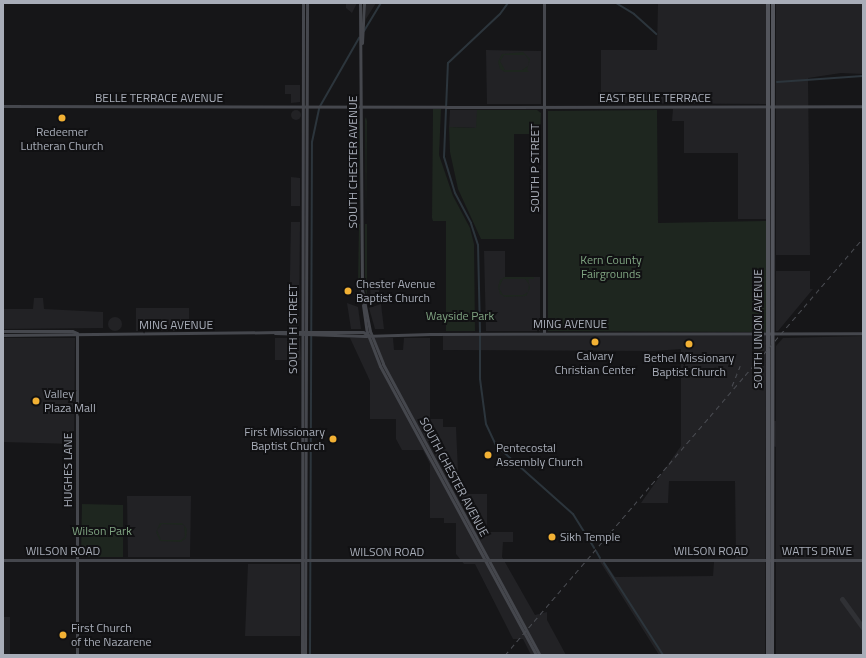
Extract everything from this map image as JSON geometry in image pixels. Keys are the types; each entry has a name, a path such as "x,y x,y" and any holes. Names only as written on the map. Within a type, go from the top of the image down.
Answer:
{"main road":[{"name":"SOUTH UNION AVENUE","path":"768,3 771,106"},
{"name":"SOUTH UNION AVENUE","path":"772,655 770,618 770,470 772,450 772,387 770,333 773,3"},
{"path":"768,31 773,53"},
{"name":"SOUTH UNION AVENUE","path":"770,333 768,368 768,437 772,490 770,560"},
{"path":"768,368 772,387"},
{"path":"768,391 772,410"},
{"path":"768,414 772,432"},
{"path":"768,437 772,450"},
{"name":"SOUTH UNION AVENUE","path":"768,655 770,618"}],"street":[{"name":"SOUTH H STREET","path":"303,3 306,304 306,655"},
{"name":"SOUTH H STREET","path":"305,334 302,291 307,3"},
{"name":"SOUTH CHESTER AVENUE","path":"362,3 364,15 362,28"},
{"name":"SOUTH CHESTER AVENUE","path":"362,3 362,307 369,335 380,366 536,655"},
{"name":"SOUTH P STREET","path":"544,3 544,334"},
{"name":"BELLE TERRACE AVENUE","path":"3,106 362,108"},
{"name":"EAST BELLE TERRACE","path":"362,108 863,106"},
{"path":"302,291 306,304"},
{"name":"MING AVENUE","path":"3,333 48,331 77,333"},
{"path":"38,335 48,331"},
{"name":"MING AVENUE","path":"3,333 38,335 77,333 369,335 863,333"},
{"name":"HUGHES LANE","path":"77,333 77,655"},
{"name":"SOUTH CHESTER AVENUE","path":"369,335 383,364 540,655"},
{"name":"WILSON ROAD","path":"3,560 770,560"},
{"name":"WATTS DRIVE","path":"770,560 863,560"},
{"name":"SOUTH H STREET","path":"302,655 307,561"}],"shaded area":[{"path":"346,3 357,3 352,13 346,8"},
{"path":"366,3 376,3 366,19"},
{"path":"658,3 766,3 766,104 601,103 601,50 657,50"},
{"path":"776,3 863,3 863,74 841,73 808,78 810,255 776,255"},
{"path":"486,50 541,51 541,104 487,104"},
{"path":"285,85 300,85 300,102 291,103 291,94 285,94"},
{"path":"673,109 766,109 767,219 738,219 738,153 684,153 684,121 672,121"},
{"path":"294,110 298,110 300,111 300,119 294,120 291,117 291,113"},
{"path":"450,110 477,110 477,128 449,127"},
{"path":"291,177 300,178 300,206 291,206"},
{"path":"291,222 300,222 299,330 289,330"},
{"path":"484,251 505,251 505,277 540,277 540,331 486,331"},
{"path":"776,271 810,271 810,289 813,289 778,331 776,331"},
{"path":"370,287 379,287 379,299 371,300"},
{"path":"34,298 43,298 44,309 103,312 103,328 3,329 3,301 4,309 33,309"},
{"path":"347,303 358,307 361,329 351,329"},
{"path":"381,304 384,329 375,329 369,308"},
{"path":"136,308 189,308 189,331 136,331"},
{"path":"112,317 118,317 122,321 122,327 118,331 112,331 108,327 108,321"},
{"path":"443,336 766,336 765,655 659,655 599,560 604,561 615,577 713,576 714,562 736,558 735,481 669,481 668,503 641,503 681,446 681,349 655,351 443,350"},
{"path":"863,336 863,655 776,655 776,447 772,446 772,421 776,421 776,346 783,338"},
{"path":"3,338 75,338 74,444 3,442"},
{"path":"275,338 300,338 301,360 275,360"},
{"path":"350,338 393,338 394,350 403,350 404,338 430,338 430,419 443,419 443,427 456,427 459,494 487,494 487,532 513,532 513,542 503,542 502,557 535,615 547,612 547,620 566,655 531,655 523,639 513,639 475,564 464,564 456,554 456,523 444,523 444,518 430,518 430,464 423,450 402,450 396,439 396,419 370,419 370,381"},
{"path":"127,496 191,496 190,557 128,557"},
{"path":"248,564 300,564 300,636 245,636"},
{"path":"3,617 10,617 10,655 3,655"}],"green space":[{"path":"523,52 530,59 527,70 529,72 505,72 500,69 498,62 502,54","holes":["504,55 525,55 529,60 528,66 522,70 505,70 500,61"]},
{"name":"Wayside Park","path":"433,109 441,109 439,155 453,196 470,228 474,244 475,331 446,331 446,221 433,221 432,218"},
{"path":"477,110 537,110 541,113 540,134 514,134 514,239 481,239 458,189 450,152 449,127 476,128"},
{"name":"Kern County Fairgrounds","path":"657,110 658,223 766,221 766,332 548,331 548,111"},
{"path":"366,117 367,121 366,219 365,119"},
{"path":"359,121 360,121 359,219"},
{"path":"360,224 360,294 358,283"},
{"path":"365,224 367,224 367,296 365,289"},
{"path":"505,277 534,277 534,279 528,279 530,288 528,292 526,296 505,297 500,294 498,287 500,280","holes":["503,279 525,279 529,284 528,292 523,295 503,295 499,288"]},
{"name":"Wilson Park","path":"82,504 123,505 123,557 81,557"},
{"path":"160,523 182,523 184,525 187,529 186,538 181,542 160,541 156,532","holes":["162,524 184,525 185,537 181,540 161,540 157,530"]}],"waterway":[{"path":"364,31 381,3"},
{"path":"480,332 478,245 471,223 455,193 444,157 448,63 500,14 508,3"},
{"path":"616,3 634,14 656,34"},
{"path":"310,655 312,142 319,108 359,38"},
{"path":"777,82 863,76"},
{"path":"480,335 480,379 486,424 496,445"},
{"path":"500,449 573,514 594,548"},
{"path":"596,551 600,558"},
{"path":"604,563 663,655"}],"taxiway":[{"path":"842,599 863,628"}],"railway":[{"path":"505,655 863,238"},
{"path":"732,386 740,366"}],"place":[{"name":"Redeemer Lutheran Church","path":"62,118"},
{"name":"Chester Avenue Baptist Church","path":"348,291"},
{"name":"Calvary Christian Center","path":"595,342"},
{"name":"Bethel Missionary Baptist Church","path":"689,344"},
{"name":"Valley Plaza Mall","path":"36,401"},
{"name":"First Missionary Baptist Church","path":"333,439"},
{"name":"Pentecostal Assembly Church","path":"488,455"},
{"name":"Sikh Temple","path":"552,537"},
{"name":"First Church of the Nazarene","path":"63,635"}]}
